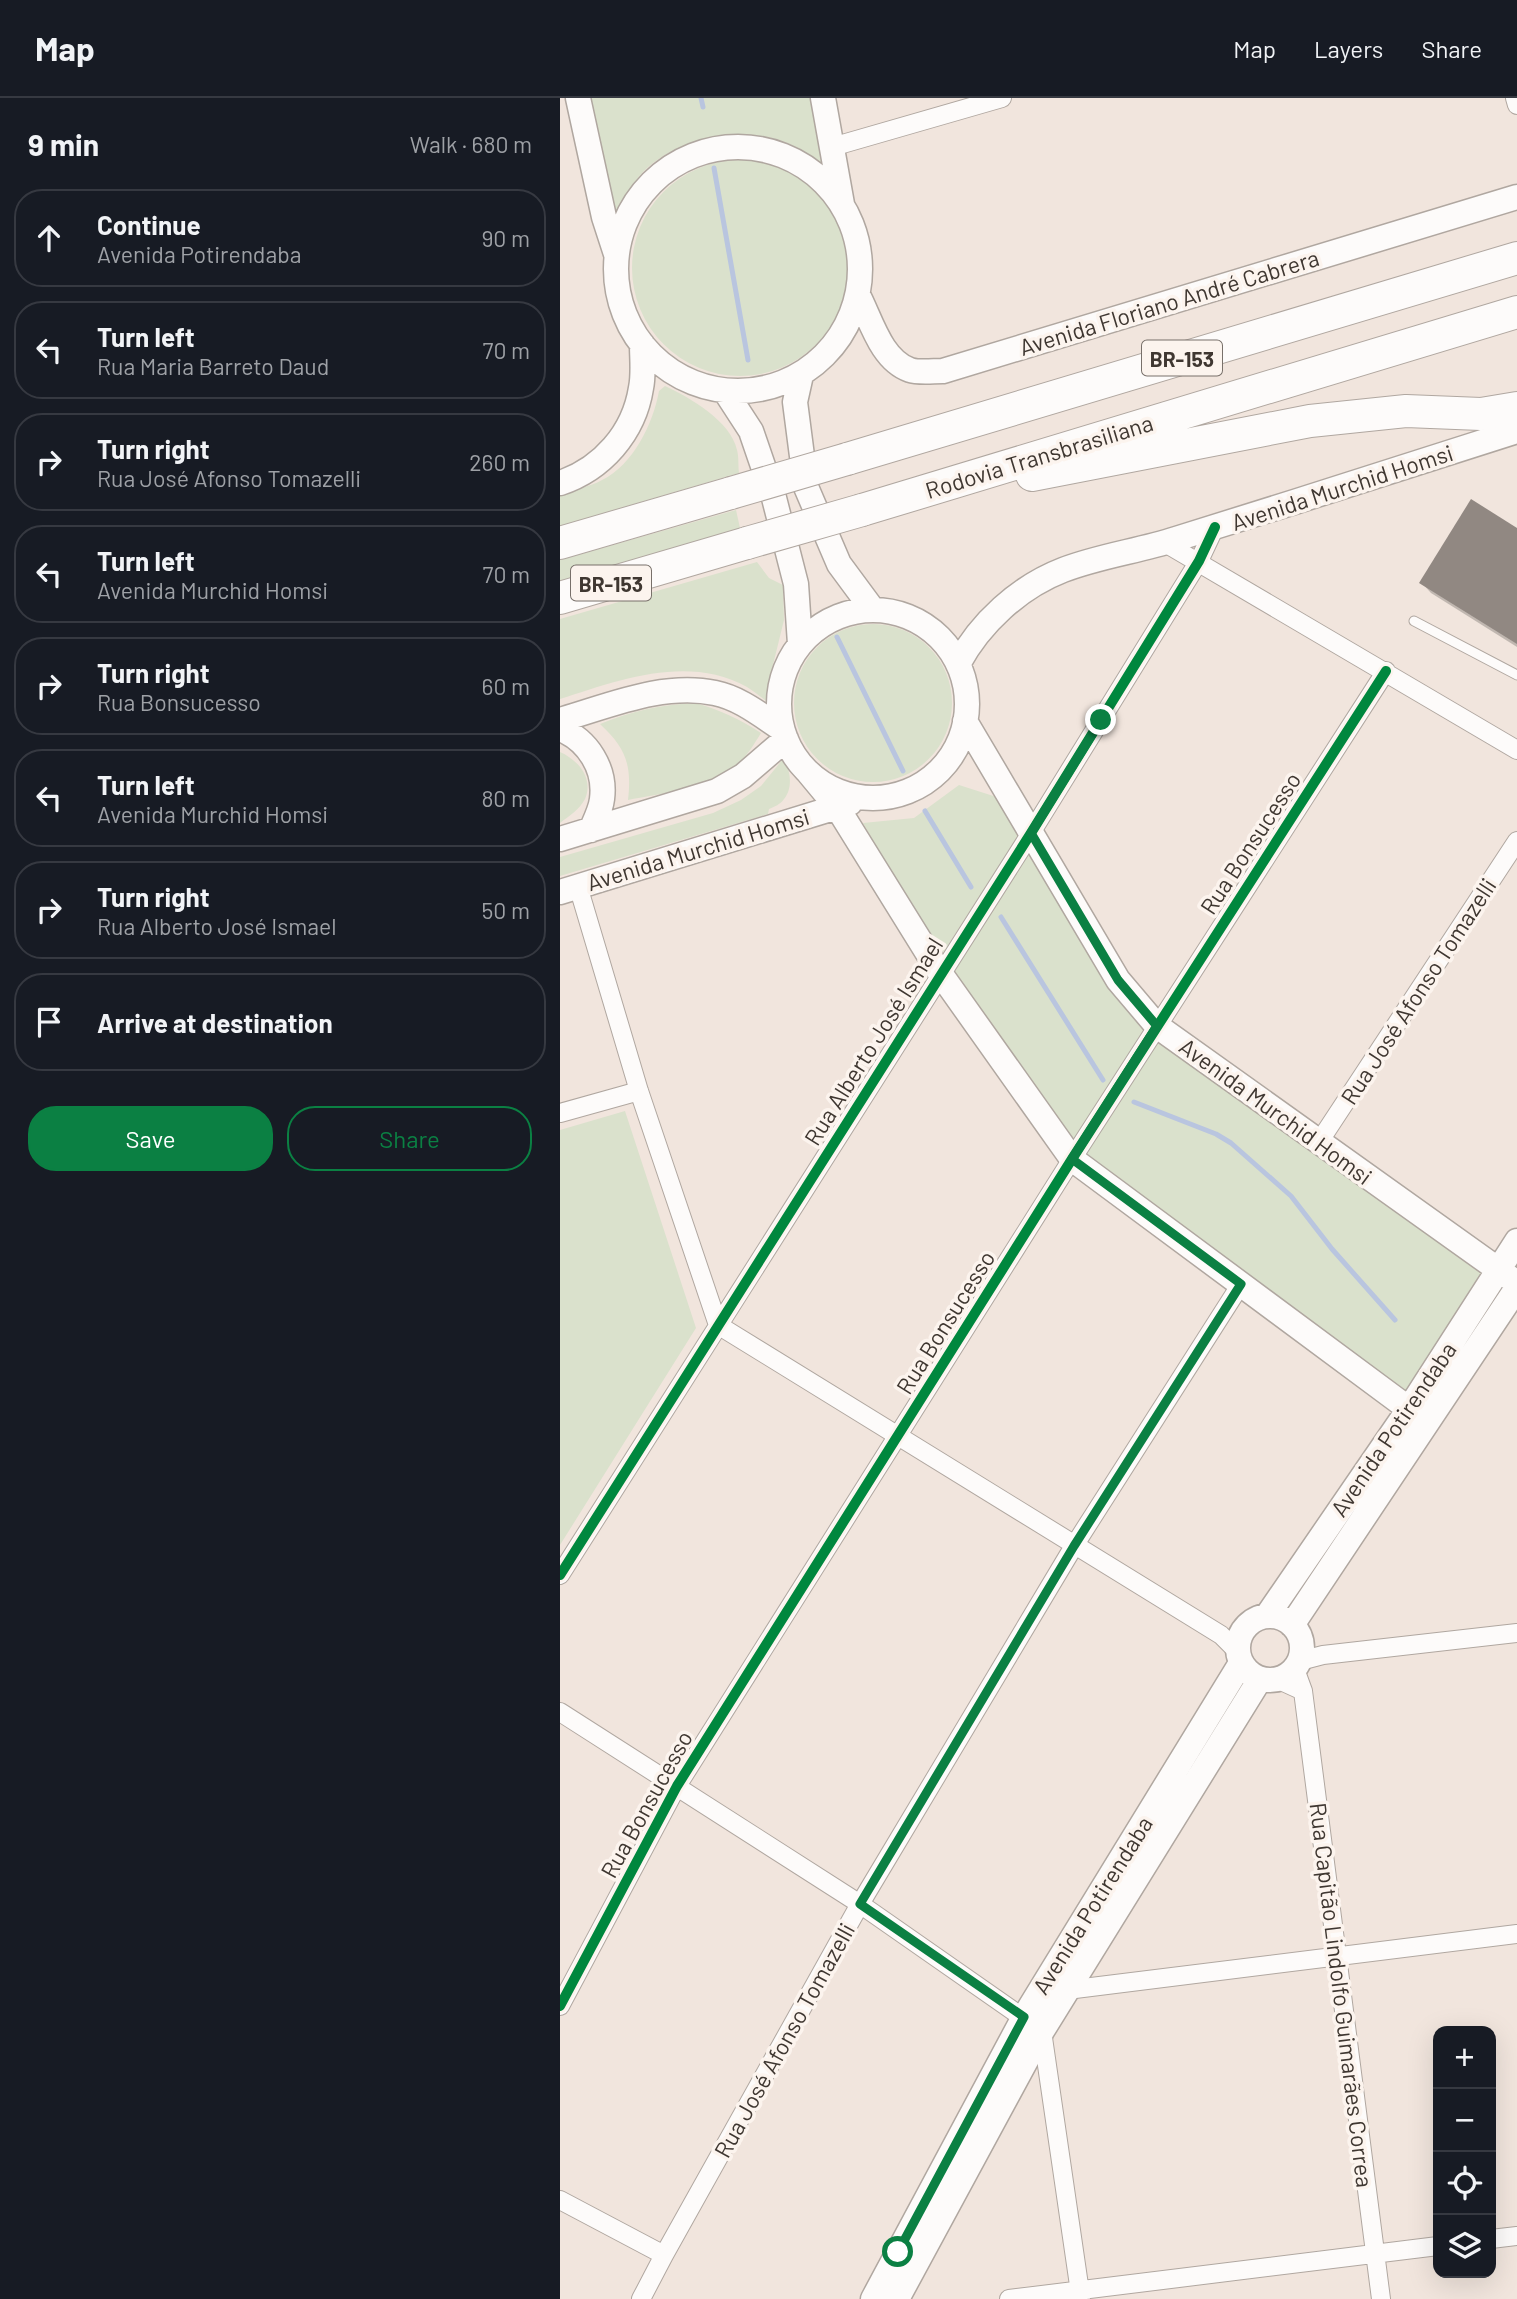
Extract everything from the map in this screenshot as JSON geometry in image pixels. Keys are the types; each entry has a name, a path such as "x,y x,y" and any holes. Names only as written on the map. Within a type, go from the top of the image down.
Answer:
{"highway":[{"name":"BR-153","path":"560,543 1517,258"},
{"name":"Rodovia Transbrasiliana","path":"560,598 862,510 1517,312"},
{"path":"984,472 1001,481 1310,421 1406,411 1481,414 1517,408"}],"main road":[{"path":"578,98 604,217 616,255 618,293 623,312 642,344 655,359 687,381 725,391 764,389 801,375 832,349 848,324 861,276 859,248 851,221 842,205 817,176 785,156 748,148 711,150 676,164 647,187 626,219 616,255"},
{"path":"823,98 842,205"},
{"name":"Avenida Floriano André Cabrera","path":"858,295 882,345 896,363 912,371 943,370 1517,197"},
{"path":"560,483 596,467 618,444 635,412 642,387 642,344"},
{"path":"801,375 795,402 806,486 839,564 873,610"},
{"path":"725,391 751,431 774,498 796,584 800,644"},
{"name":"Avenida Murchid Homsi","path":"958,664 972,638 1000,610 1031,587 1063,570 1165,543 1517,431"},
{"path":"873,610 902,615 916,621 941,639 958,664 967,702 965,721 956,749 947,762 926,782 899,794 870,797 841,792 808,772 795,757 784,734 779,699 780,684 788,663 800,644 825,622 840,615 873,610"},
{"path":"560,720 658,692 692,690 717,693 739,702 784,734"},
{"name":"Avenida Murchid Homsi","path":"965,721 1118,980 1157,1026 1511,1280"},
{"path":"560,729 571,734 590,751 601,774 602,799 592,830"},
{"path":"560,839 717,791 743,776 784,734"},
{"name":"Avenida Murchid Homsi","path":"808,772 837,807 940,973 1072,1159 1409,1409"},
{"name":"Avenida Murchid Homsi","path":"569,889 870,797"},
{"name":"Avenida Potirendaba","path":"873,2299 1033,2024 1065,1991 1294,1663 1511,1280 1517,1241"},
{"name":"Avenida Potirendaba","path":"1267,1616 1409,1409 1511,1280"},
{"path":"1267,1616 1280,1618 1294,1663 1246,1670 1235,1646 1252,1621 1267,1616"},
{"name":"Avenida Potirendaba","path":"897,2299 1033,2024 1039,1991 1235,1646"}],"street":[{"path":"832,147 1002,98"},
{"path":"1515,98 1517,105"},
{"name":"Rua Alberto José Ismael","path":"560,1575 1031,833 1199,561 1216,527"},
{"path":"1165,543 1517,750"},
{"name":"Rua Bonsucesso","path":"560,2006 677,1786 1072,1159 1386,671"},
{"name":"Rua José Afonso Tomazelli","path":"1319,1142 1517,841"},
{"path":"569,889 718,1325 1235,1646"},
{"path":"560,1113 639,1091"},
{"name":"Rua José Afonso Tomazelli","path":"641,2299 860,1904 1074,1546 1241,1284"},
{"path":"1294,1663 1517,1633"},
{"name":"Rua Capitão Lindolfo Guimarães Correa","path":"1294,1663 1338,1958 1381,2299"},
{"path":"560,1712 860,1904 1033,2024 1080,2295"},
{"path":"1039,1991 1065,1991 1517,1934"},
{"path":"560,2200 664,2255"},
{"path":"1496,2238 1517,2236"},
{"path":"1009,2299 1080,2295 1433,2247"}],"lane":[{"path":"1414,621 1517,676"}],"green space":[{"path":"589,98 813,98 830,171 806,153 779,140 744,135 707,138 672,151 643,172 631,188 616,219"},
{"path":"740,160 781,169 816,192 839,227 848,268 839,309 816,344 781,367 740,376 699,367 664,344 641,309 632,268 641,227 664,192 699,169"},
{"path":"665,386 697,403 727,429 737,450 739,473 560,526 560,493 597,482 623,464 647,430 659,391"},
{"path":"736,510 740,528 560,582 560,560"},
{"path":"757,562 769,578 783,585 784,620 771,673 769,703 747,687 724,677 677,671 630,678 560,699 560,619"},
{"path":"873,624 903,630 929,647 946,673 952,703 946,733 929,759 903,776 873,782 843,776 817,759 800,733 794,703 800,673 817,647 843,630"},
{"path":"696,703 730,715 761,733 742,761 724,775 683,789 628,800 629,777 625,758 616,741 600,724 647,709"},
{"path":"560,752 573,760 583,771 587,791 583,803 560,823"},
{"path":"783,759 789,774 789,790 783,801 769,809 768,814 560,876 560,857 713,813 741,800 761,786"},
{"path":"959,785 1009,801 1025,826 939,959 863,823 914,818"},
{"path":"1033,842 1148,1027 1071,1148 949,974"},
{"path":"1159,1037 1487,1271 1406,1400 1082,1159"},
{"path":"625,1111 696,1328 560,1545 560,1130"}],"building":[{"path":"1471,499 1517,528 1517,644 1419,583"}],"waterway":[{"path":"701,98 703,107"},
{"path":"714,168 748,360"},
{"path":"837,637 903,771"},
{"path":"925,811 971,887"},
{"path":"1001,917 1103,1080"},
{"path":"1134,1102 1216,1134 1231,1143 1291,1196 1332,1249 1395,1320"}],"cycle path":[{"path":"560,1575 1031,833 1199,561 1215,527"},
{"path":"560,2006 677,1786 1072,1159 1386,671"}],"route":[{"path":"898,2252 1024,2017 860,1904 1074,1546 1241,1284 1072,1159 1157,1026 1118,980 1031,833 1101,720"}]}
